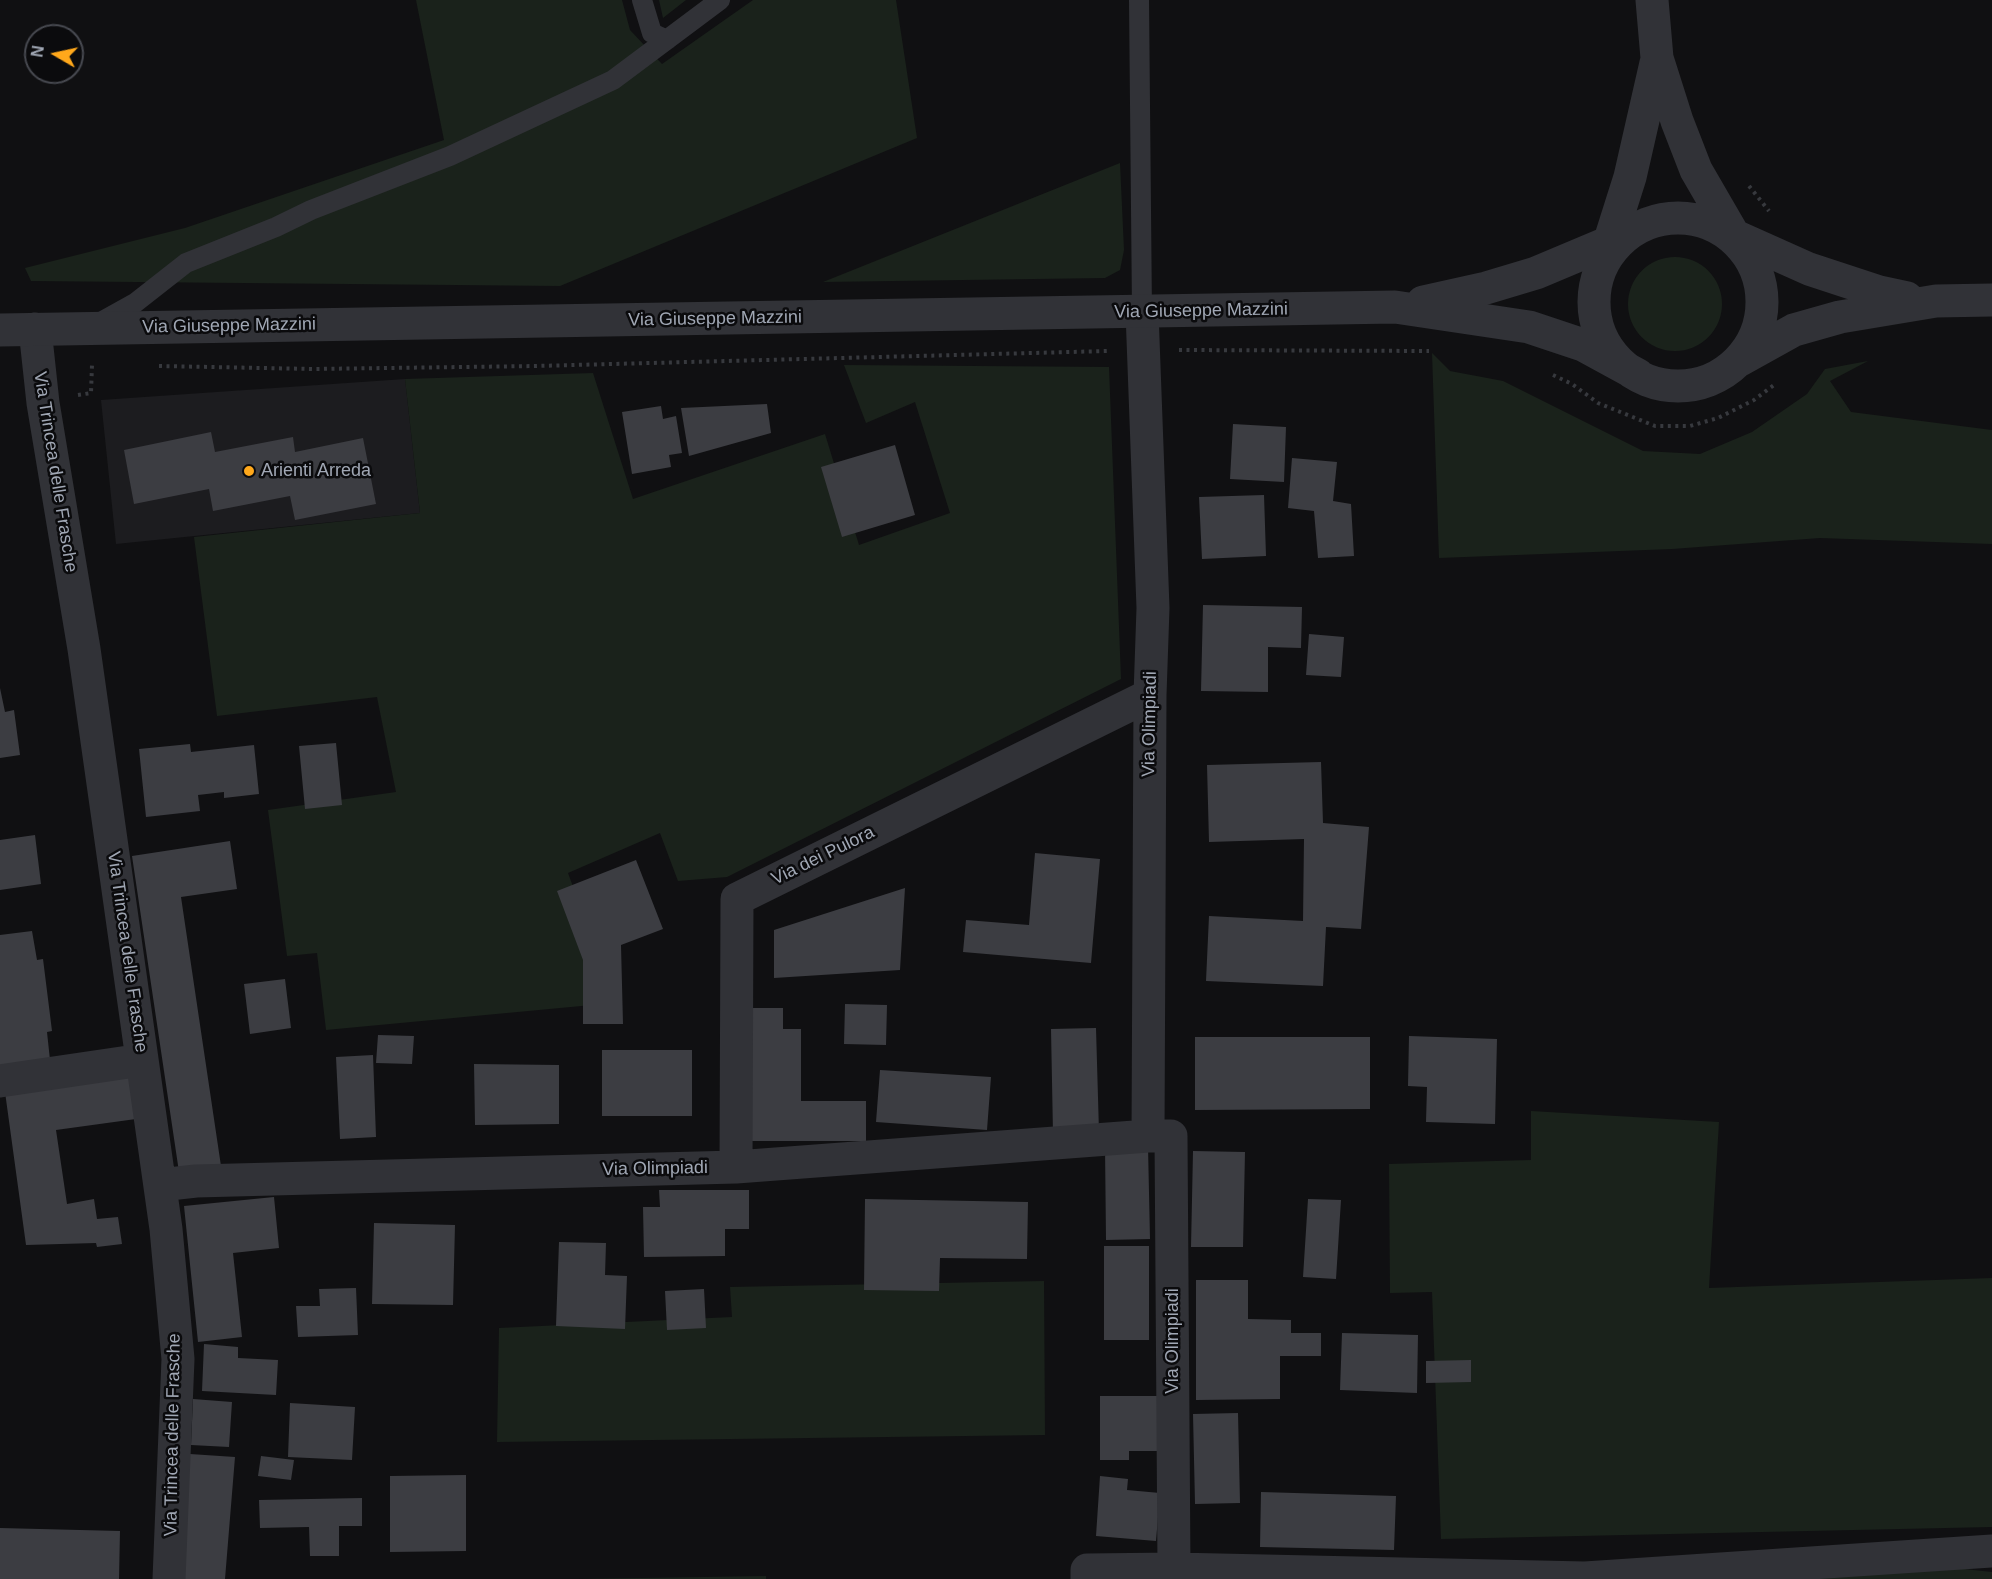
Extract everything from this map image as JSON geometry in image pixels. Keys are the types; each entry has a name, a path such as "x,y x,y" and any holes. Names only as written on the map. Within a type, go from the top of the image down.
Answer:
{"street":[{"path":"1652,0 1657,58 1686,146 1730,237 1753,263 1760,286 1761,316 1749,346 1726,370"},
{"path":"1622,237 1630,177 1657,58"},
{"path":"1935,302 1857,286 1778,257 1695,219 1674,218 1651,222 1622,237 1611,251 1599,276 1595,306 1600,331 1617,358 1638,375 1655,382 1679,386 1707,381 1776,338 1803,327 1884,308 1935,302 1992,300"},
{"name":"Via Giuseppe Mazzini","path":"1395,307 1503,284 1622,237"},
{"name":"Via Giuseppe Mazzini","path":"0,330 1395,307 1529,327 1583,345 1638,375"},
{"name":"Via Olimpiadi","path":"1142,312 1152,568 1148,1136"},
{"name":"Via Giuseppe Mazzini","path":"0,339 35,329"},
{"name":"Via Trincea delle Frasche","path":"35,329 44,403 84,649 160,1185 178,1359 169,1579"},
{"name":"Via dei Pulora","path":"736,1167 736,900 1150,695"},
{"path":"0,1081 142,1060"},
{"name":"Via Olimpiadi","path":"160,1185 196,1181 736,1167 1171,1136 1174,1569"},
{"path":"1087,1579 1087,1570 1174,1569 1585,1578 1992,1551"}],"lane":[{"path":"642,0 652,33 667,40"},
{"path":"88,328 135,303 186,262 472,146 613,80 720,0"},
{"path":"1139,0 1142,312"}],"path":[{"path":"1744,179 1772,214"},
{"path":"150,366 314,369 536,366 1144,350"},
{"path":"44,403 91,393 92,365 104,365"}],"shaded area":[{"path":"416,0 622,0 630,30 662,64 753,0 896,0 917,138 560,286 31,281 25,268 185,228 444,140"},
{"path":"659,0 686,0 663,18"},
{"path":"1120,163 1124,250 1120,270 1105,278 823,282"},
{"path":"1675,257 1693,261 1708,271 1718,286 1722,304 1718,322 1708,337 1693,347 1675,351 1657,347 1642,337 1632,322 1628,304 1632,286 1642,271 1657,261"},
{"path":"1432,353 1450,371 1503,381 1643,451 1700,454 1752,432 1807,394 1825,369 1868,361 1830,381 1851,412 1992,430 1992,544 1820,538 1672,549 1439,558"},
{"path":"844,365 1109,367 1121,679 727,877 678,881 660,833 568,873 593,941 592,1005 326,1030 317,953 287,956 268,810 396,792 377,697 217,716 194,537 420,513 405,379 593,373 633,499 825,434 859,545 950,513 915,402 866,423"},
{"path":"405,379 420,513 116,544 101,400"},
{"path":"1531,1111 1719,1122 1709,1288 1992,1278 1992,1527 1441,1539 1432,1292 1390,1293 1389,1164 1531,1160"},
{"path":"1044,1281 1045,1435 497,1442 499,1328 732,1317 730,1287"},
{"path":"1937,1566 1992,1572 1992,1579 1412,1579"},
{"path":"766,1576 766,1579 578,1579"}],"building":[{"path":"767,404 771,433 689,456 681,408"},
{"path":"661,406 663,419 676,416 682,453 669,455 671,467 632,474 622,412"},
{"path":"1233,424 1286,427 1284,482 1230,479"},
{"name":"Arienti Arreda","path":"211,432 215,452 293,437 295,452 363,438 376,504 295,520 290,496 213,511 209,489 134,504 124,450"},
{"path":"895,445 915,515 842,537 821,467"},
{"path":"1292,458 1337,462 1333,501 1351,504 1354,556 1318,558 1314,511 1288,508"},
{"path":"1264,495 1266,556 1202,559 1199,497"},
{"path":"1203,605 1302,607 1301,648 1268,647 1268,692 1201,691"},
{"path":"1309,634 1344,637 1341,677 1306,675"},
{"path":"0,688 5,712 14,710 20,755 0,758"},
{"path":"336,743 342,805 305,809 299,746"},
{"path":"190,744 191,752 254,745 259,794 224,798 224,792 198,795 200,811 146,817 139,749"},
{"path":"1321,762 1323,823 1369,827 1361,929 1326,927 1323,986 1206,981 1209,916 1303,921 1304,839 1209,842 1207,765"},
{"path":"35,835 41,884 0,890 0,840"},
{"path":"230,841 237,889 181,897 221,1166 179,1172 132,856"},
{"path":"1035,853 1100,859 1091,963 963,952 966,920 1029,925"},
{"path":"636,860 663,929 621,945 623,1024 583,1024 583,960 557,891"},
{"path":"905,888 900,970 774,978 774,930"},
{"path":"32,931 37,960 43,959 52,1031 47,1032 50,1060 0,1067 0,935"},
{"path":"285,979 291,1028 250,1034 244,984"},
{"path":"845,1004 887,1005 886,1045 844,1044"},
{"path":"752,1008 783,1008 783,1029 801,1029 801,1101 866,1101 866,1141 752,1141"},
{"path":"1096,1028 1099,1132 1053,1134 1051,1029"},
{"path":"378,1035 414,1036 412,1064 376,1063"},
{"path":"1409,1036 1497,1039 1495,1124 1426,1122 1427,1087 1408,1086"},
{"path":"1195,1037 1370,1037 1370,1109 1195,1110"},
{"path":"602,1050 692,1050 692,1116 602,1116"},
{"path":"373,1055 376,1137 340,1139 336,1057"},
{"path":"474,1064 559,1065 559,1124 475,1125"},
{"path":"880,1070 991,1077 987,1130 876,1122"},
{"path":"130,1074 136,1119 56,1130 67,1204 94,1199 97,1219 118,1217 122,1244 97,1247 96,1243 26,1245 5,1092"},
{"path":"1148,1146 1150,1239 1106,1240 1105,1147"},
{"path":"1193,1151 1245,1152 1243,1247 1191,1247"},
{"path":"659,1190 749,1190 749,1229 725,1229 725,1256 644,1257 643,1207 660,1207"},
{"path":"274,1197 279,1248 233,1253 242,1337 198,1342 184,1206"},
{"path":"865,1199 1028,1202 1027,1259 940,1258 939,1291 864,1290"},
{"path":"1308,1199 1341,1200 1336,1279 1303,1277"},
{"path":"374,1223 455,1225 453,1305 372,1304"},
{"path":"559,1242 606,1243 605,1275 627,1276 625,1329 556,1326"},
{"path":"1104,1246 1149,1246 1149,1340 1104,1340"},
{"path":"1196,1280 1248,1280 1248,1319 1291,1320 1291,1333 1321,1333 1321,1356 1280,1356 1280,1399 1196,1400"},
{"path":"356,1288 358,1335 298,1337 296,1306 320,1306 319,1289"},
{"path":"704,1289 706,1328 667,1330 665,1291"},
{"path":"1342,1333 1418,1335 1417,1393 1340,1390"},
{"path":"204,1344 238,1347 238,1358 278,1360 276,1395 202,1391"},
{"path":"1471,1360 1471,1382 1426,1383 1426,1361"},
{"path":"1100,1396 1165,1396 1164,1451 1129,1451 1129,1460 1100,1460"},
{"path":"193,1399 232,1402 229,1447 191,1445"},
{"path":"290,1403 355,1407 352,1460 288,1457"},
{"path":"1238,1413 1240,1503 1195,1504 1193,1414"},
{"path":"190,1454 235,1457 225,1579 180,1579"},
{"path":"261,1456 294,1460 291,1480 258,1476"},
{"path":"466,1475 466,1551 390,1552 390,1476"},
{"path":"1100,1476 1128,1479 1127,1490 1160,1493 1156,1541 1096,1536"},
{"path":"1261,1492 1396,1496 1394,1550 1260,1547"},
{"path":"362,1498 362,1526 339,1526 339,1556 310,1556 309,1527 260,1528 259,1500"},
{"path":"0,1528 120,1531 119,1579 0,1579"}],"place":[{"name":"Arienti Arreda","path":"249,471"}]}
